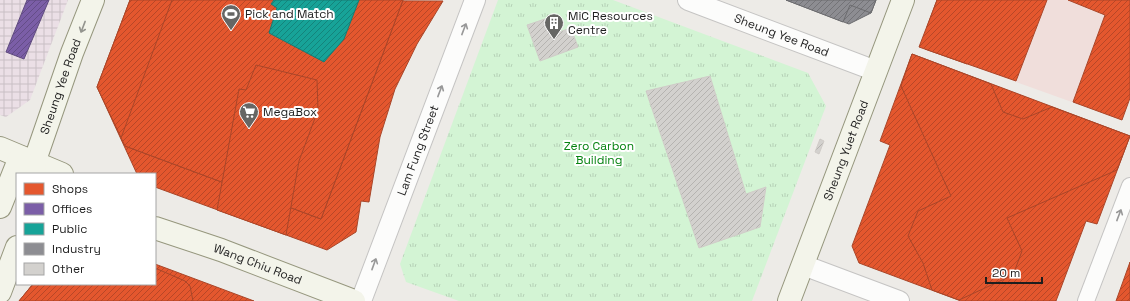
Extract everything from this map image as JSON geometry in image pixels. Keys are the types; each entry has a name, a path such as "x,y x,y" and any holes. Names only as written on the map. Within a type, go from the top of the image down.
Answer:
{"main road":[{"name":"Sheung Yee Road","path":"21,173 30,165 93,0"},
{"name":"Sheung Yuet Road","path":"789,301 903,0"},
{"path":"0,148 30,165 58,173"},
{"name":"Sheung Yee Road","path":"0,207 8,185 16,178"},
{"name":"Wang Chiu Road","path":"157,228 221,250 354,301"},
{"path":"0,292 16,250"}],"street":[{"name":"Lam Fung Street","path":"361,301 474,0"},
{"name":"Sheung Yee Road","path":"688,0 876,71"},
{"path":"1086,301 1130,186"},
{"path":"803,265 899,301"}],"shaded area":[{"path":"0,0 68,0 30,100 6,117 0,115"},
{"path":"937,0 1130,0 1130,98 1122,120 919,47"}],"green space":[{"name":"Zero Carbon Building","path":"498,0 613,0 808,73 826,106 752,301 459,301 406,282 400,264"}],"building: Shops":[{"name":"MegaBox","path":"130,0 443,1 417,44 395,89 380,137 369,202 361,201 356,232 327,250 156,187 156,173 137,173 97,87"},
{"name":"MegaBox","path":"130,0 403,0 321,219 125,146 97,87"},
{"name":"MegaBox","path":"172,0 403,0 321,219 125,146 121,138"},
{"path":"937,0 996,0 994,4 990,2 967,64 925,49 933,29 927,27"},
{"path":"937,0 1047,0 1016,81 919,47"},
{"path":"1068,0 1130,0 1130,98 1122,120 1073,102 1105,15"},
{"path":"912,54 1130,136 1097,224 1086,221 1056,301 961,301 859,263 852,246 890,145 880,141"},
{"path":"912,54 991,84 1003,112 1023,119 1052,107 1130,136 1117,170 1007,218 1022,251 1013,275 959,300 932,290 923,263 908,236 918,211 951,196 901,86"},
{"path":"256,65 317,80 318,110 299,161 286,235 217,210 239,89 246,90"},
{"path":"1130,262 1130,301 1116,301"},
{"path":"156,264 254,301 19,301 32,285 156,285"},
{"path":"156,268 185,281 190,286 193,301 19,301 32,285 156,285"}],"building: Offices":[{"path":"27,0 49,0 24,59 6,52"}],"building: Public":[{"path":"274,0 359,0 344,39 324,62 269,33 277,8 271,4"}],"building: Industry":[{"path":"786,0 876,0 871,13 849,24"},
{"path":"786,0 876,0 871,13 850,5 843,22"}],"building: Other":[{"name":"MiC Resources Centre","path":"554,16 559,32 571,28 578,47 540,61 527,25"},
{"path":"710,76 746,194 766,187 760,227 699,248 646,91"},
{"path":"820,139 824,141 819,154 815,152"}],"place":[{"name":"Pick and Match","path":"231,31"},
{"name":"MiC Resources Centre","path":"554,40"},
{"name":"MegaBox","path":"249,129"}]}
